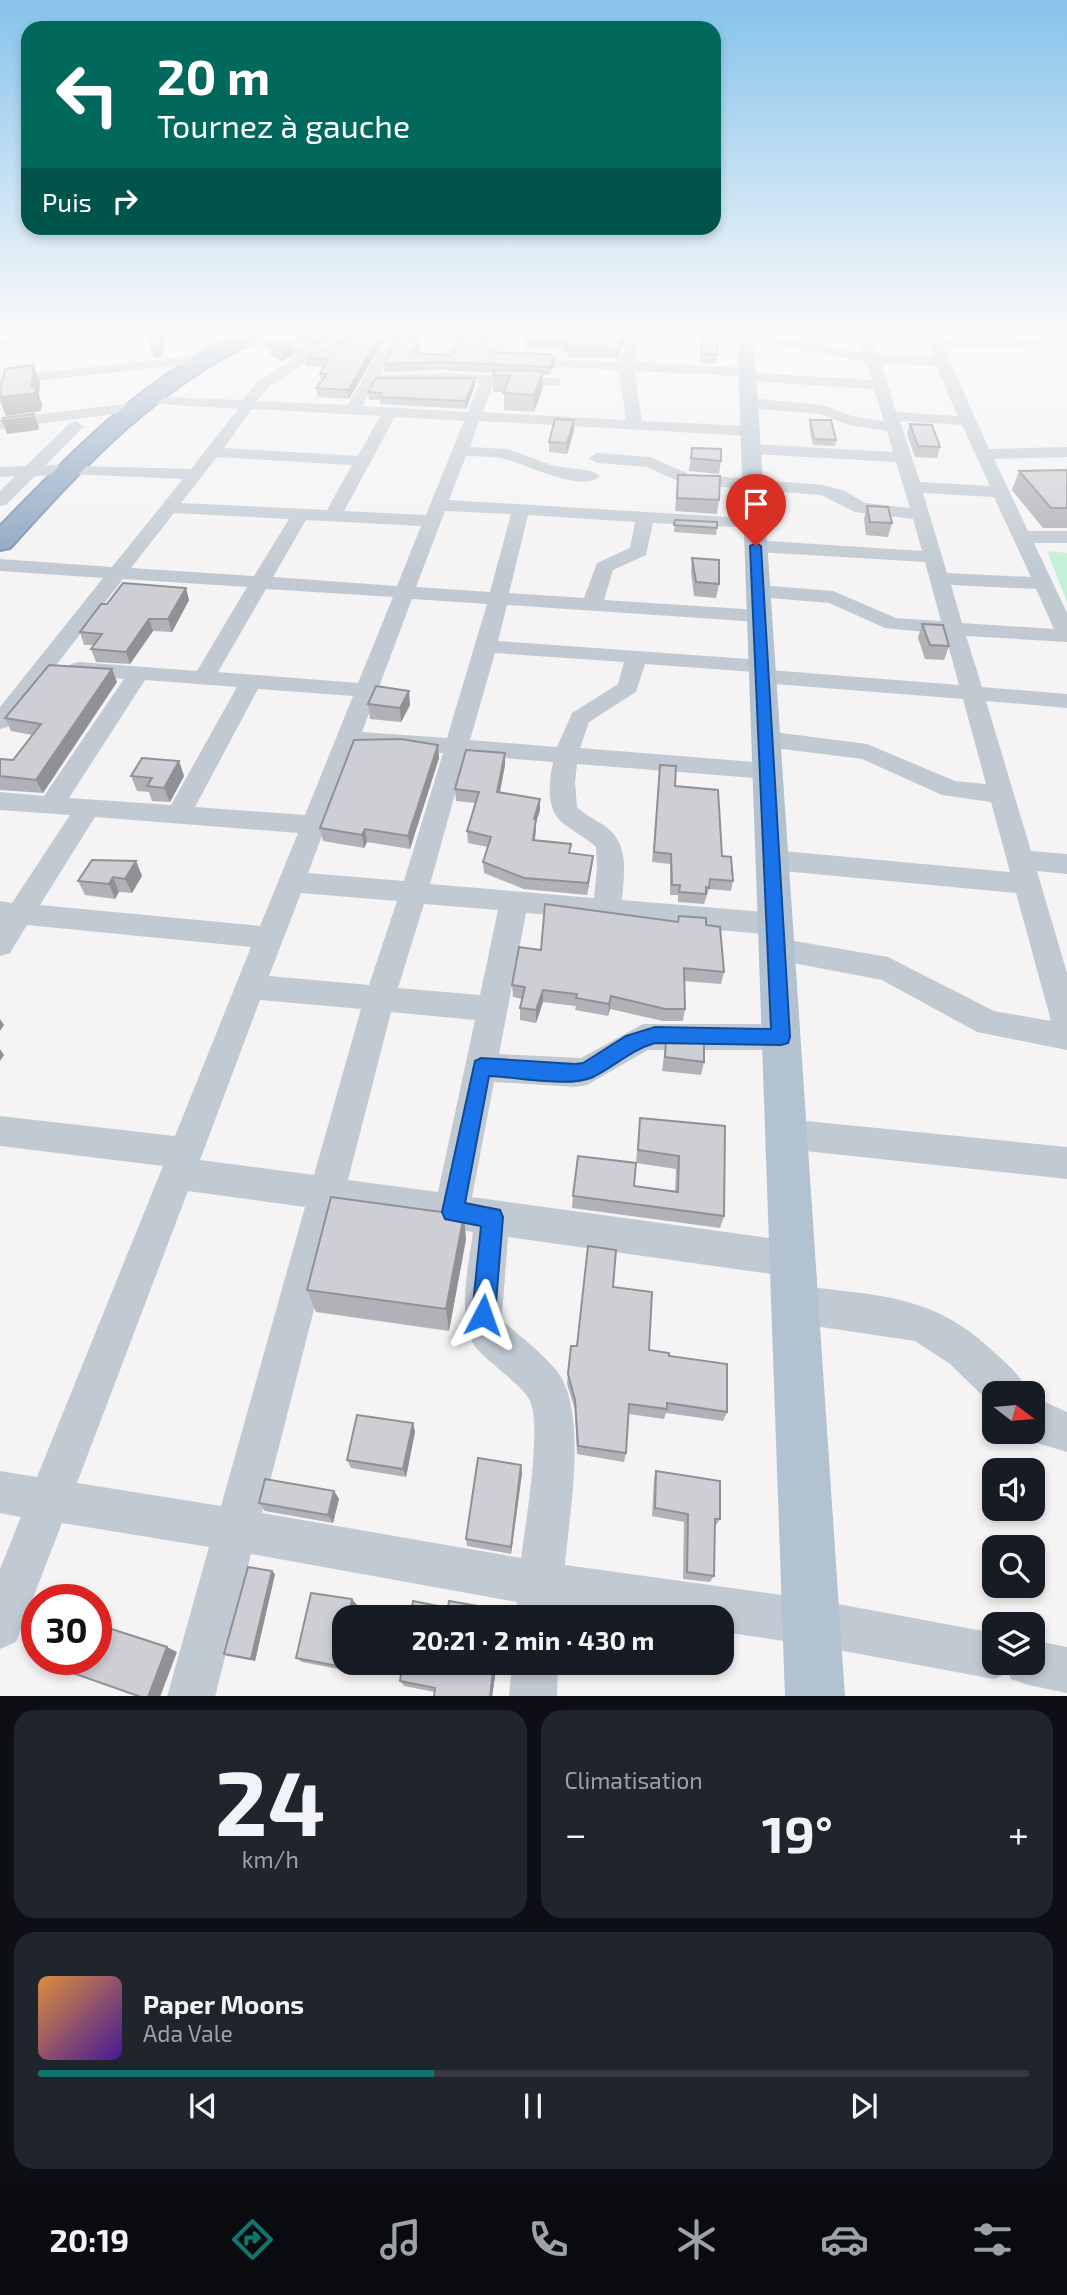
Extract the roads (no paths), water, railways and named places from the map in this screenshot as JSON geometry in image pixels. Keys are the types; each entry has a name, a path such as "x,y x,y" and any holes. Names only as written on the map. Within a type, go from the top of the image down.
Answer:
{"highway":[{"path":"4,534 128,412"}],"main road":[{"path":"749,412 815,1696"}],"street":[{"path":"0,424 77,412"},
{"path":"0,722 243,412"},
{"path":"373,412 473,417 496,412"},
{"path":"0,1626 475,412"},
{"path":"575,412 605,425 635,426 693,412"},
{"path":"633,412 635,426"},
{"path":"597,458 650,462 685,479 738,412"},
{"path":"759,412 822,490 837,494 861,508 921,514"},
{"path":"783,412 903,457"},
{"path":"827,412 849,420 968,421"},
{"path":"889,412 1067,1024"},
{"path":"0,565 592,605 759,603 833,597 892,624 1067,636 1023,537 1004,486 964,412"},
{"path":"332,516 389,413"},
{"path":"588,495 605,425"},
{"path":"0,501 76,426"},
{"path":"460,451 507,454 551,471 588,495 645,517 1045,584"},
{"path":"212,452 363,461"},
{"path":"985,454 1067,452"},
{"path":"0,472 72,469 195,474"},
{"path":"913,487 1004,486"},
{"path":"170,508 332,516 436,513 521,509 588,495"},
{"path":"191,1696 379,999 414,892 486,646 521,509"},
{"path":"204,677 258,582 301,514"},
{"path":"592,605 604,567 639,551 645,517"},
{"path":"1023,537 1067,537"},
{"path":"486,646 636,657 1067,701"},
{"path":"607,909 610,854 607,844 568,814 561,805 567,755 575,725 580,718 628,687 636,657"},
{"path":"44,667 367,690"},
{"path":"51,805 140,672"},
{"path":"178,815 251,681"},
{"path":"348,738 567,755 867,752 951,789 1000,794"},
{"path":"0,801 314,825"},
{"path":"0,944 10,913 88,807"},
{"path":"772,860 1023,872 1067,864"},
{"path":"292,882 607,909 776,936 888,969 988,1023 1067,1037"},
{"path":"452,1212 514,901"},
{"path":"10,913 270,938"},
{"path":"251,987 493,1009"},
{"path":"481,1067 575,1073 586,1071 633,1042 655,1035 781,1037"},
{"path":"0,1131 182,1163 326,1194 792,1259"},
{"path":"786,1134 1067,1163"},
{"path":"492,1217 483,1315 489,1334 543,1385 550,1402 555,1430 538,1600"},
{"path":"794,1304 911,1320 929,1326 945,1334 995,1381"},
{"path":"1045,1425 1067,1433"},
{"path":"0,1492 236,1530 538,1600 811,1622 982,1654"},
{"path":"1045,1665 1067,1670"},
{"path":"533,1696 534,1675"}]}
